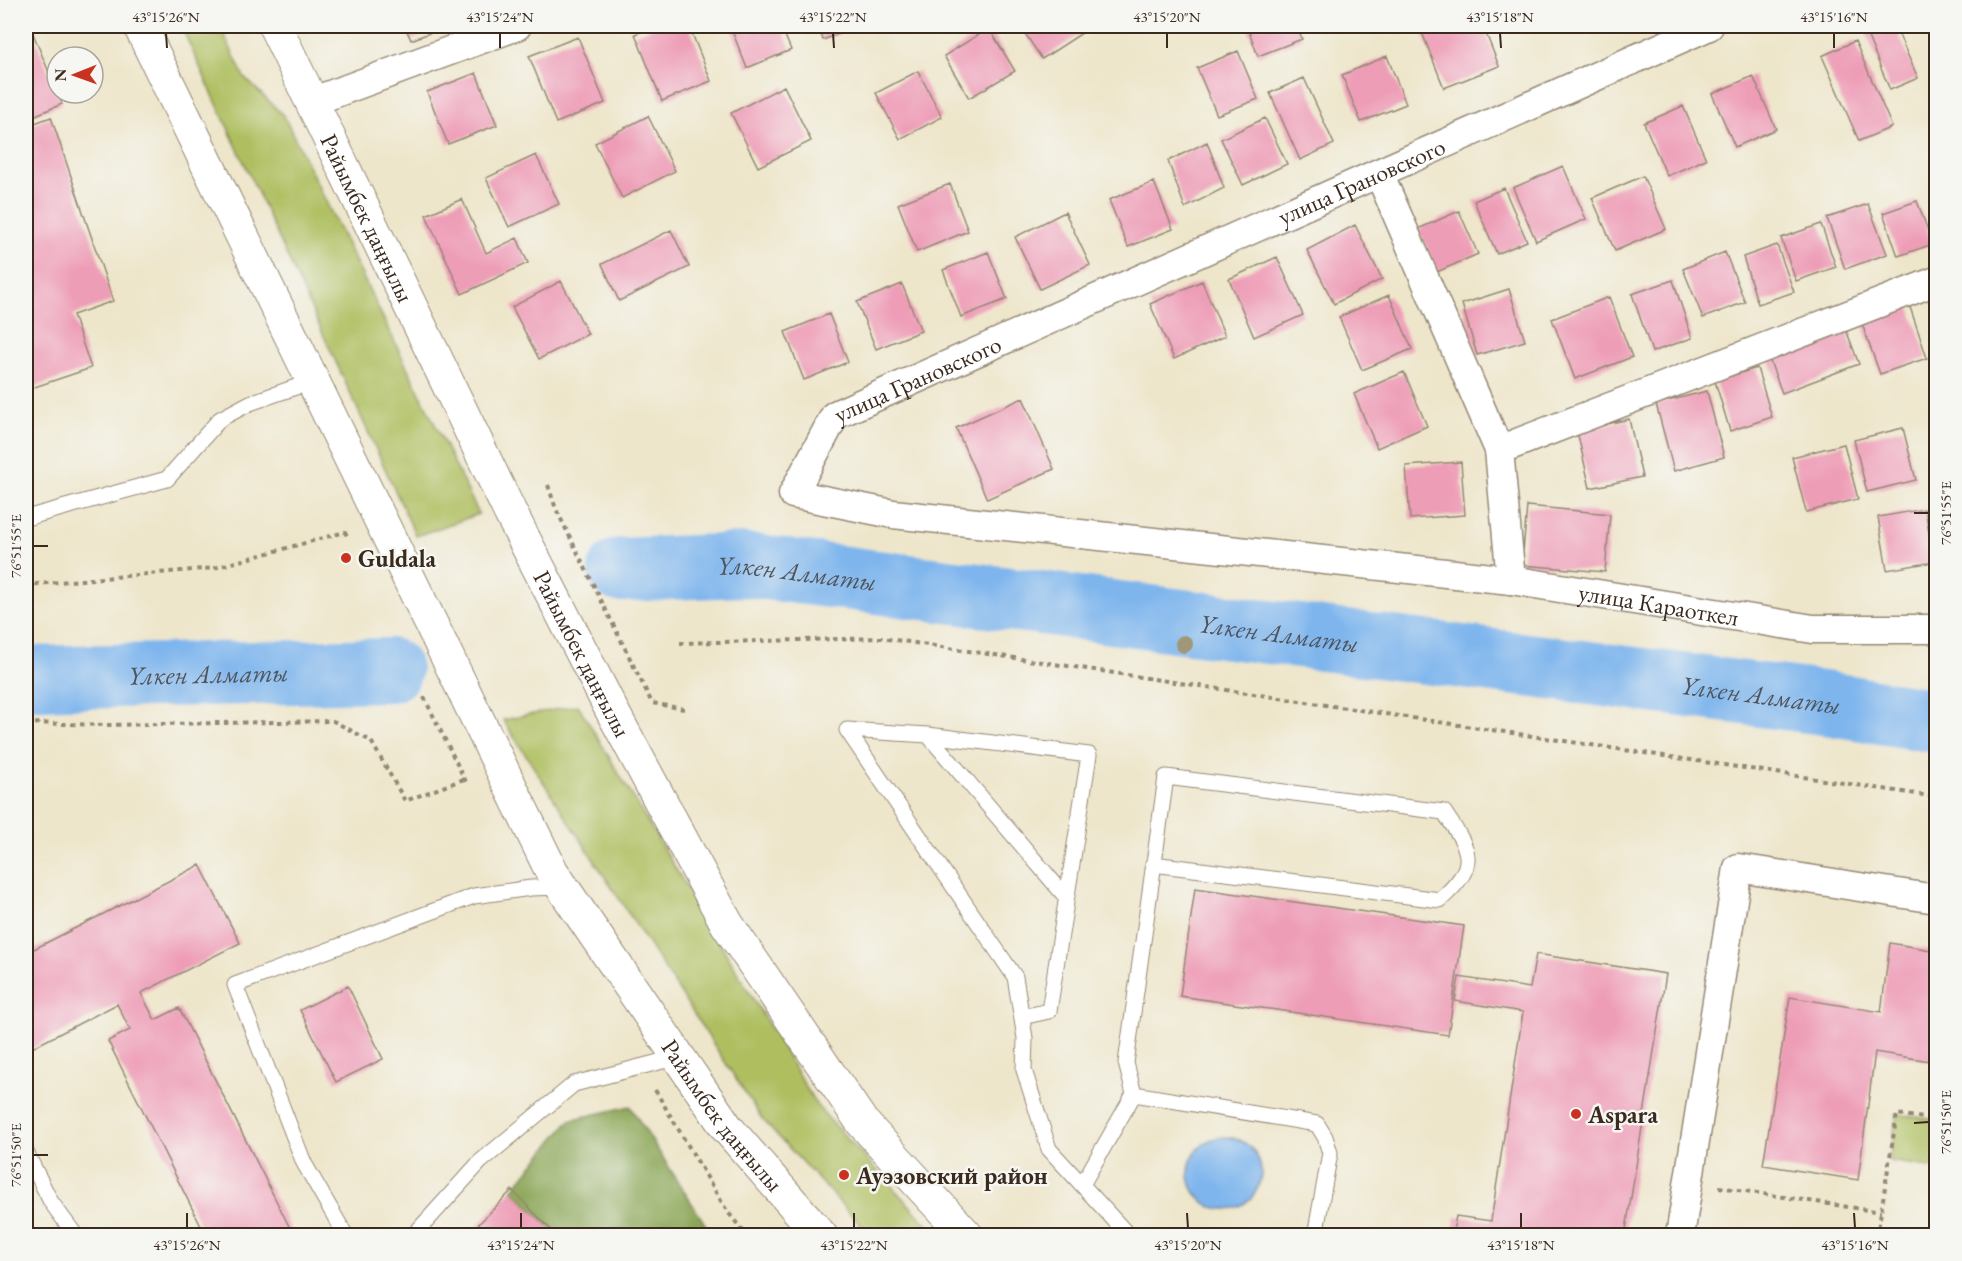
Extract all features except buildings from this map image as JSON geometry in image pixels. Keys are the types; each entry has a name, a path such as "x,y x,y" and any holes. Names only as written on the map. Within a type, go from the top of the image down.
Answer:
{"main road":[{"name":"Райымбек даңғылы","path":"140,26 557,880 727,1128 821,1236"},
{"name":"Райымбек даңғылы","path":"275,26 516,522 610,709 727,924 862,1122 967,1236"}],"street":[{"path":"311,102 517,26"},
{"name":"улица Грановского","path":"1510,580 894,514 794,494 835,415 1709,26"},
{"path":"1378,173 1499,450 1510,580"},
{"path":"1499,450 1936,281"},
{"name":"улица Караоткел","path":"1510,580 1813,629 1936,629"},
{"path":"1813,629 1936,648"},
{"path":"1680,1236 1738,868 1936,899"}],"lane":[{"path":"26,518 166,479 220,419 250,404 313,381"},
{"path":"1022,1017 1049,1011 1065,896 1089,755 928,735 848,730 1015,977 1022,1017 1024,1070 1049,1149 1083,1183 1129,1236"},
{"path":"928,735 1065,896"},
{"path":"1083,1183 1134,1094 1126,1063 1153,864 1166,777 1444,812 1465,843 1468,867 1455,886 1440,900 1153,864"},
{"path":"346,1236 304,1163 235,985 474,896 531,888 557,880"},
{"path":"413,1236 480,1162 574,1084 678,1057"},
{"path":"1134,1094 1317,1124 1325,1137 1330,1153 1315,1236"},
{"path":"26,1152 51,1202 76,1236"}],"path":[{"path":"548,485 556,509 652,703 684,709"},
{"path":"26,585 214,568 345,532"},
{"path":"680,644 882,638 1936,797"},
{"path":"26,723 106,725 333,722 371,741 405,801 464,779"},
{"path":"1877,1236 1897,1114 1936,1120"},
{"path":"1689,1183 1881,1212"}],"green space":[{"path":"181,26 220,26 244,77 284,116 479,514 416,536"},
{"path":"578,705 817,1106 937,1235 870,1235 762,1119 503,720"},
{"path":"630,1106 712,1235 557,1235 512,1190 570,1120"},
{"path":"1897,1114 1936,1120 1936,1168 1889,1161"}],"water":[{"path":"1225,1137 1239,1140 1251,1147 1258,1159 1261,1173 1258,1187 1251,1199 1239,1206 1225,1209 1211,1206 1199,1199 1192,1187 1189,1173 1192,1159 1199,1147 1211,1140"}],"waterway":[{"name":"Үлкен Алматы","path":"620,570 744,565 1831,704 1936,721"},
{"name":"Үлкен Алматы","path":"26,678 390,670"}],"place":[{"name":"Guldala","path":"346,558"},
{"name":"Aspara","path":"1576,1114"},
{"name":"Ауэзовский район","path":"844,1175"}]}
